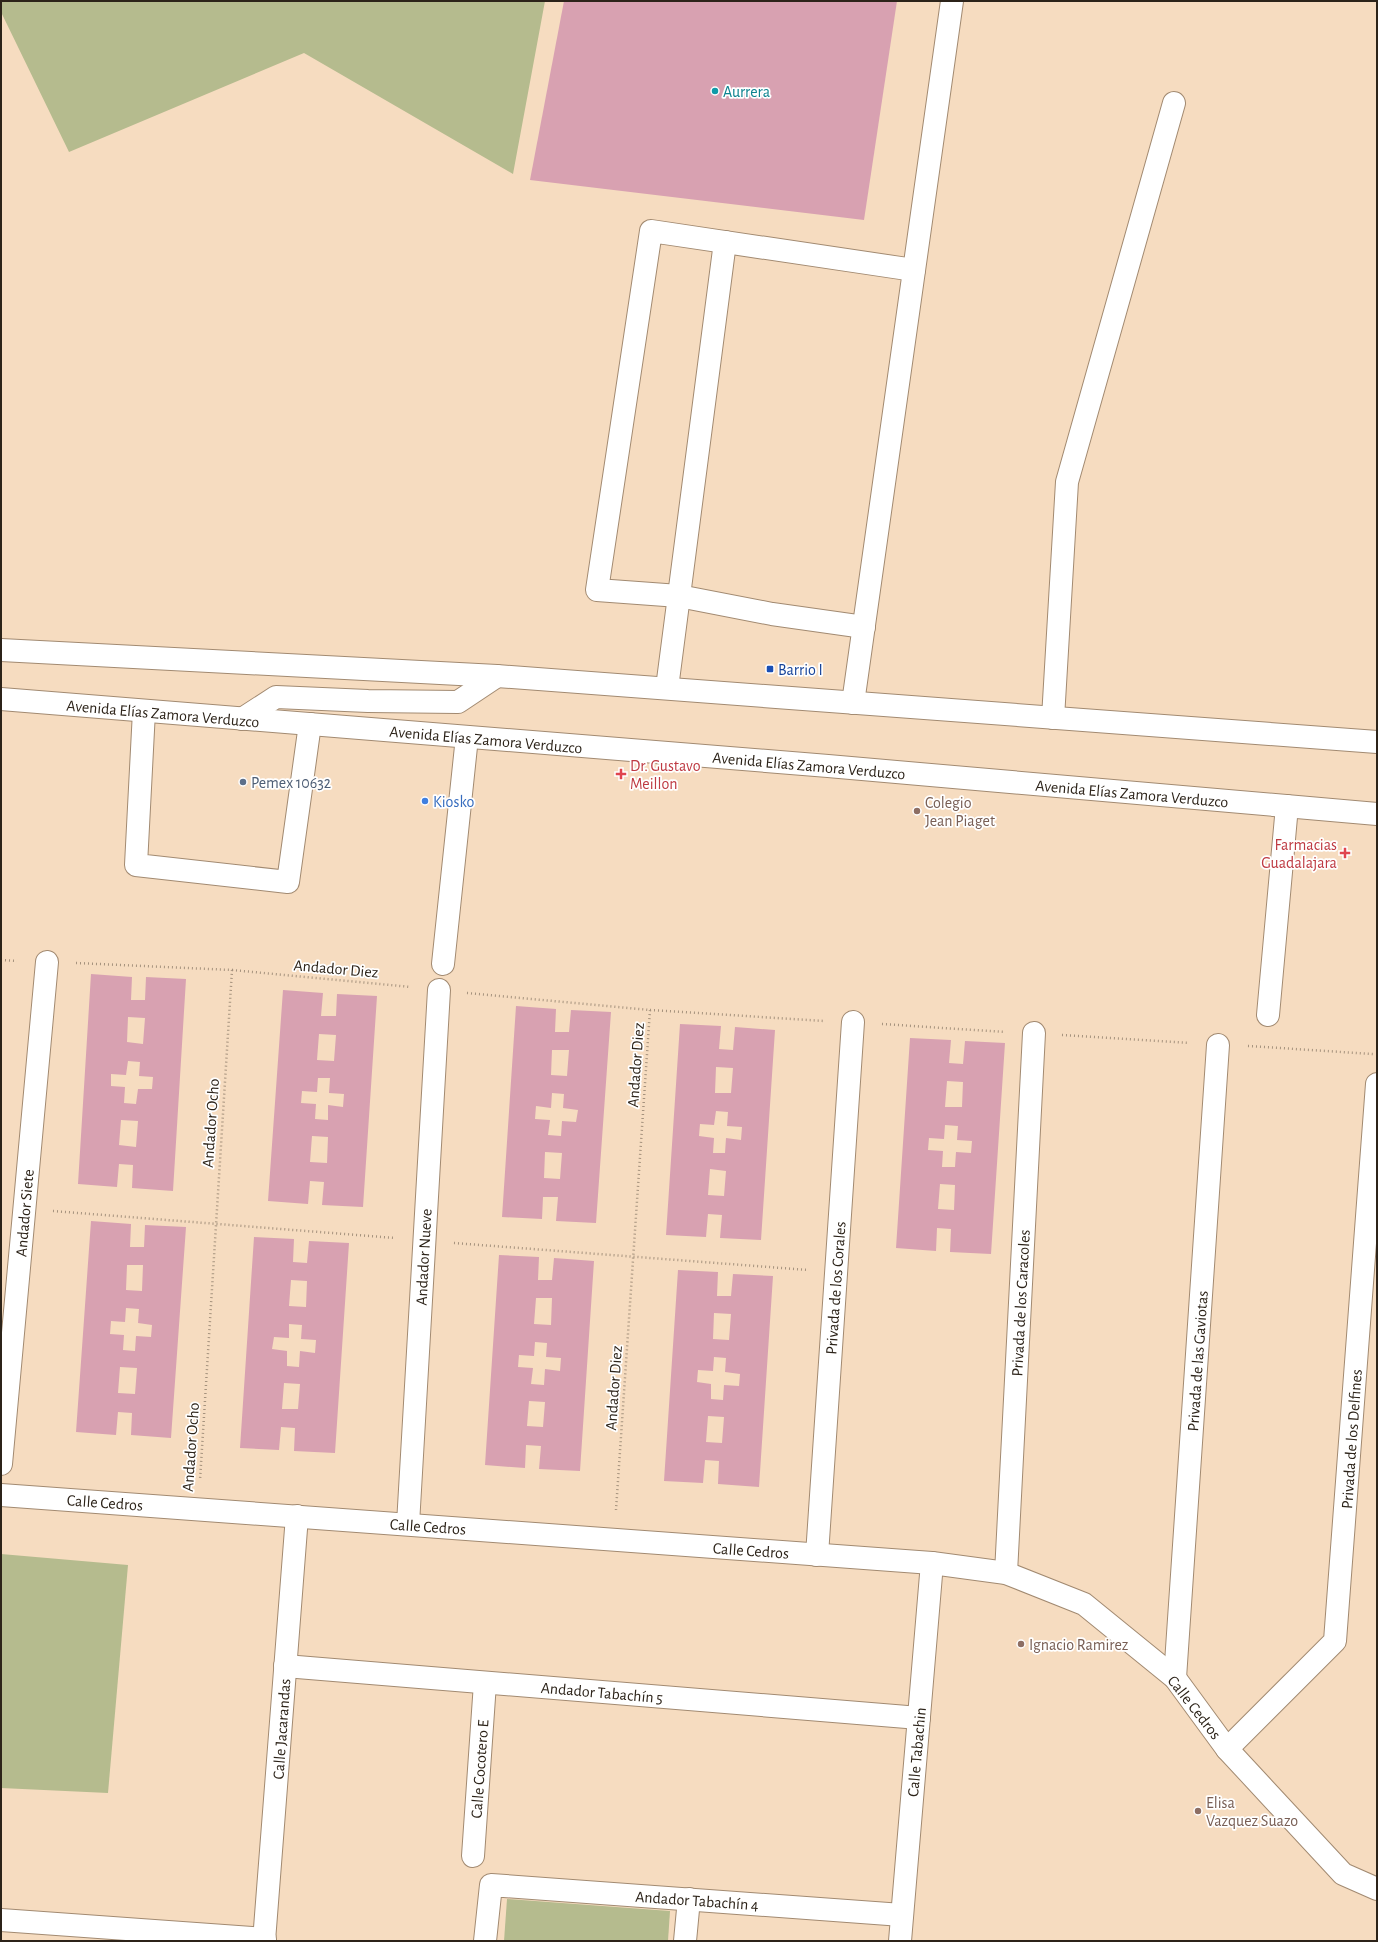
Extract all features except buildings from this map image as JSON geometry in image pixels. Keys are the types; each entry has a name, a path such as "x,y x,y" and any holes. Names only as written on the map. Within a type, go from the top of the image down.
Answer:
{"street":[{"path":"853,703 952,1"},
{"path":"1053,718 1067,482 1174,103"},
{"path":"864,627 772,614 679,596 597,590 651,231 914,270"},
{"path":"667,688 725,242"},
{"path":"1,650 497,676 1377,742"},
{"path":"242,719 276,697 368,701 458,702 497,676"},
{"name":"Avenida Elías Zamora Verduzco","path":"1,699 844,768 1377,814"},
{"path":"144,711 136,865 288,882 310,724"},
{"path":"443,964 467,737"},
{"path":"1268,1015 1287,806"},
{"name":"Andador Siete","path":"1,1464 47,962"},
{"name":"Andador Nueve","path":"408,1524 439,990"},
{"name":"Privada de los Corales","path":"817,1555 853,1022"},
{"name":"Privada de los Caracoles","path":"1006,1573 1034,1034"},
{"name":"Privada de las Gaviotas","path":"1175,1678 1218,1044"},
{"name":"Privada de los Delfines","path":"1227,1749 1335,1642 1377,1084"},
{"name":"Calle Cedros","path":"1,1495 932,1563 1006,1573 1084,1604 1175,1678 1227,1749 1343,1874 1377,1889"},
{"name":"Calle Jacarandas","path":"264,1940 297,1516"},
{"name":"Calle Tabachin","path":"900,1941 932,1563"},
{"name":"Andador Tabachín 5","path":"285,1666 919,1718"},
{"name":"Calle Cocotero E","path":"473,1856 486,1683"},
{"name":"Andador Tabachín 4","path":"485,1941 491,1885 902,1915"},
{"path":"685,1941 689,1899"},
{"path":"1,1920 264,1940"}],"path":[{"path":"1,960 232,970"},
{"name":"Andador Diez","path":"232,970 650,1010 614,1540"},
{"name":"Andador Ocho","path":"198,1509 232,970"}],"green space":[{"path":"1,1 545,1 513,174 304,53 69,152 1,12"},
{"path":"1,1554 128,1565 108,1793 1,1788"},
{"path":"507,1899 670,1911 668,1941 504,1941"}],"place":[{"name":"Aurrera","path":"715,91"},
{"name":"Barrio I","path":"770,669"},
{"name":"Dr. Gustavo Meillon","path":"621,774"},
{"name":"Pemex 10632","path":"243,782"},
{"name":"Kiosko","path":"425,801"},
{"name":"Colegio Jean Piaget","path":"917,811"},
{"name":"Farmacias Guadalajara","path":"1345,853"},
{"name":"Ignacio Ramirez","path":"1021,1644"},
{"name":"Elisa Vazquez Suazo","path":"1198,1811"}]}
